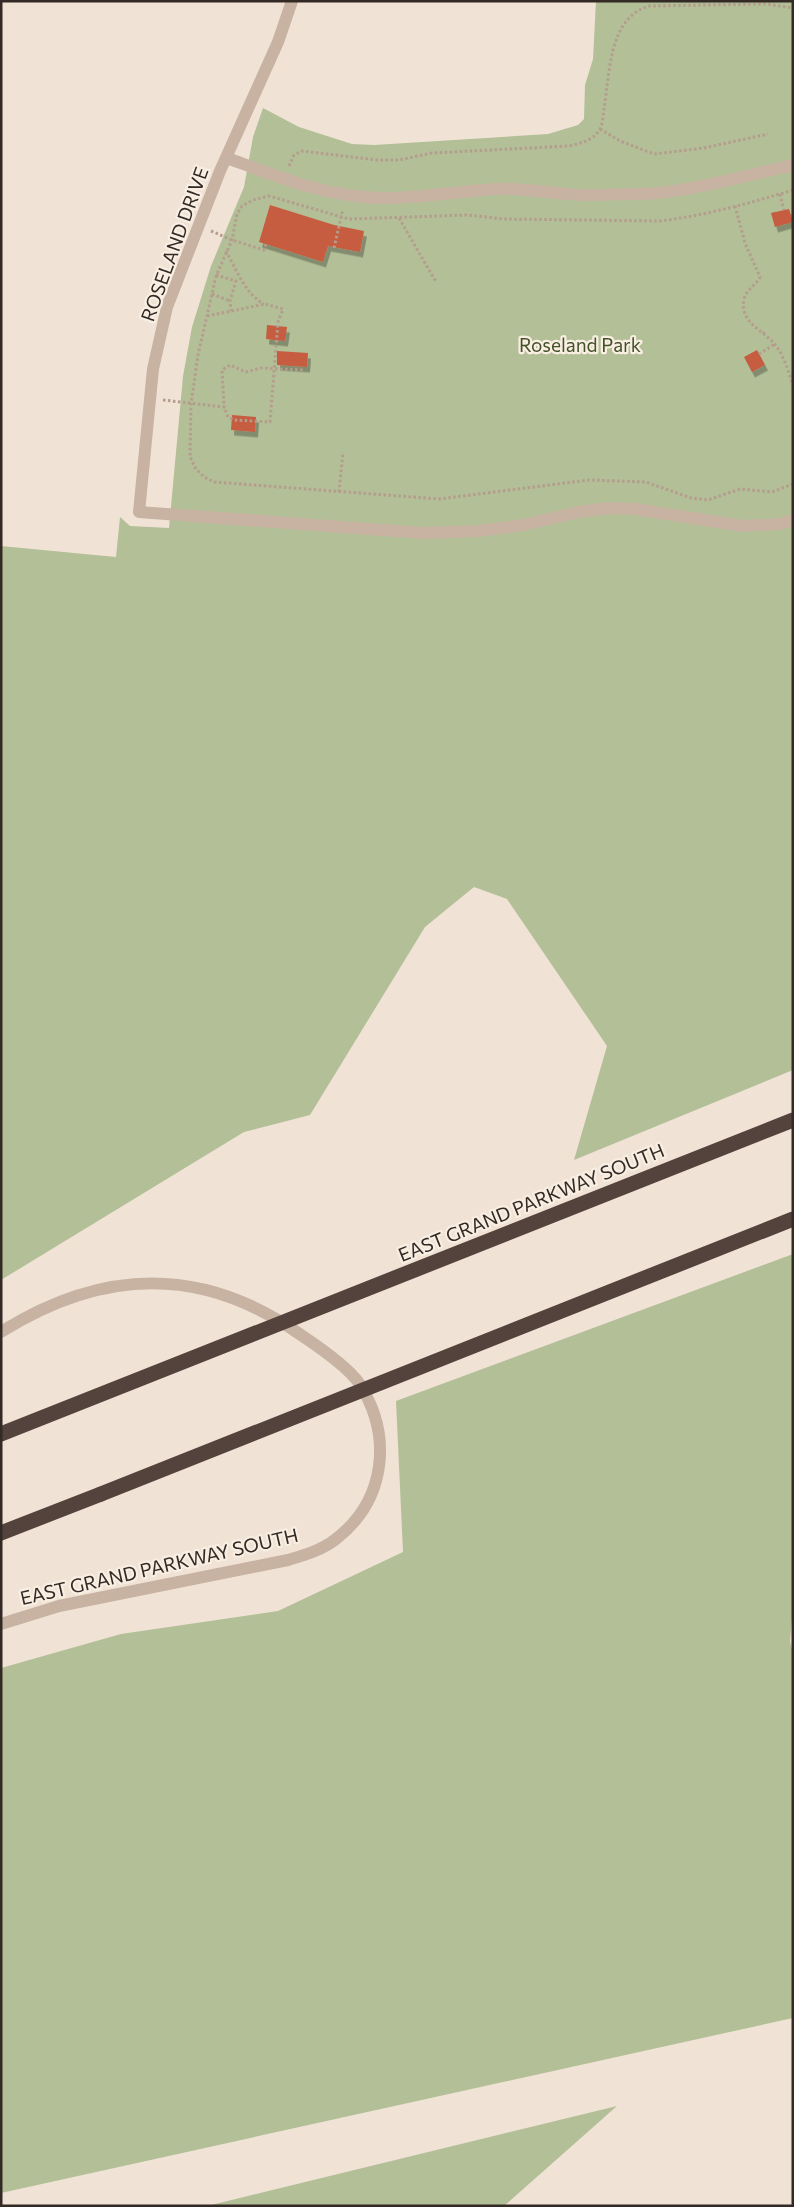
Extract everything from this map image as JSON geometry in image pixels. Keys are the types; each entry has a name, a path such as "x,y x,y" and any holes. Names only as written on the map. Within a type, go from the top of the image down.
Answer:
{"highway":[{"name":"EAST GRAND PARKWAY SOUTH","path":"1,1434 793,1120"},
{"path":"1,1534 793,1219"}],"street":[{"name":"ROSELAND DRIVE","path":"292,1 278,42 227,158 167,307 153,369 139,512 424,533 478,531 523,525 579,512 608,508 635,509 742,526 780,524 793,520"},
{"path":"227,158 286,180 345,195 407,198 498,189 540,190 582,195 643,194 685,188 793,165"},
{"name":"EAST GRAND PARKWAY SOUTH","path":"1,1332 38,1310 68,1297 99,1288 135,1283 172,1284 211,1290 250,1304 279,1319 333,1359 358,1381 370,1403 378,1428 380,1454 375,1484 367,1504 354,1522 335,1540 312,1553 288,1560 59,1606 1,1624"}],"path":[{"path":"286,180 290,161 294,155 302,151 377,160 399,160 432,153 569,146 586,142 600,129 609,67 614,48 622,29 639,9 650,6 740,4 766,4 793,8"},
{"path":"600,129 620,141 654,154 704,148 768,134"},
{"path":"793,190 735,206 678,219 659,221 504,218 468,215 349,219 296,205 280,198 262,197 242,206 236,214 232,240 216,275 198,355 191,404 190,457 196,469 204,477 214,482 439,499 520,490 575,481 621,480 646,482 691,498 708,500 740,489 772,492 793,484"},
{"path":"780,194 784,210"},
{"path":"334,248 342,217 345,195"},
{"path":"735,206 745,243 760,277 744,299 748,320 775,344 785,361 793,386"},
{"path":"399,218 436,282"},
{"path":"199,225 232,240 264,250 266,244"},
{"path":"226,251 256,300 283,310 278,322 274,368 270,422 234,420 228,417 224,407 224,383 221,374 226,366 230,365 246,372 261,368 274,368 304,370"},
{"path":"216,275 236,281 230,301 231,312"},
{"path":"212,294 230,301"},
{"path":"206,316 265,304"},
{"path":"763,334 766,330"},
{"path":"759,354 775,344"},
{"path":"150,399 224,407"},
{"path":"339,492 343,452"}],"green space":[{"name":"Roseland Park","path":"596,1 793,1 793,1070 574,1160 607,1046 507,899 474,887 425,927 310,1115 244,1132 1,1280 1,546 116,557 120,517 130,526 169,528 183,376 192,327 211,266 244,187 253,137 263,108 299,127 352,144 374,145 548,134 578,125 584,119 585,85 593,59"},
{"path":"793,1254 793,1604 790,1641 793,1654 793,2018 1,2193 1,1668 121,1634 278,1611 403,1552 396,1401"},
{"path":"617,2106 504,2206 207,2206"}],"building":[{"path":"270,205 334,225 364,231 360,252 328,246 323,262 259,242"},
{"path":"789,209 793,222 775,227 771,213"},
{"path":"267,325 287,327 285,341 266,339"},
{"path":"757,350 765,365 752,372 744,357"},
{"path":"277,351 308,353 307,367 277,365"},
{"path":"232,415 256,417 255,432 231,430"}]}
